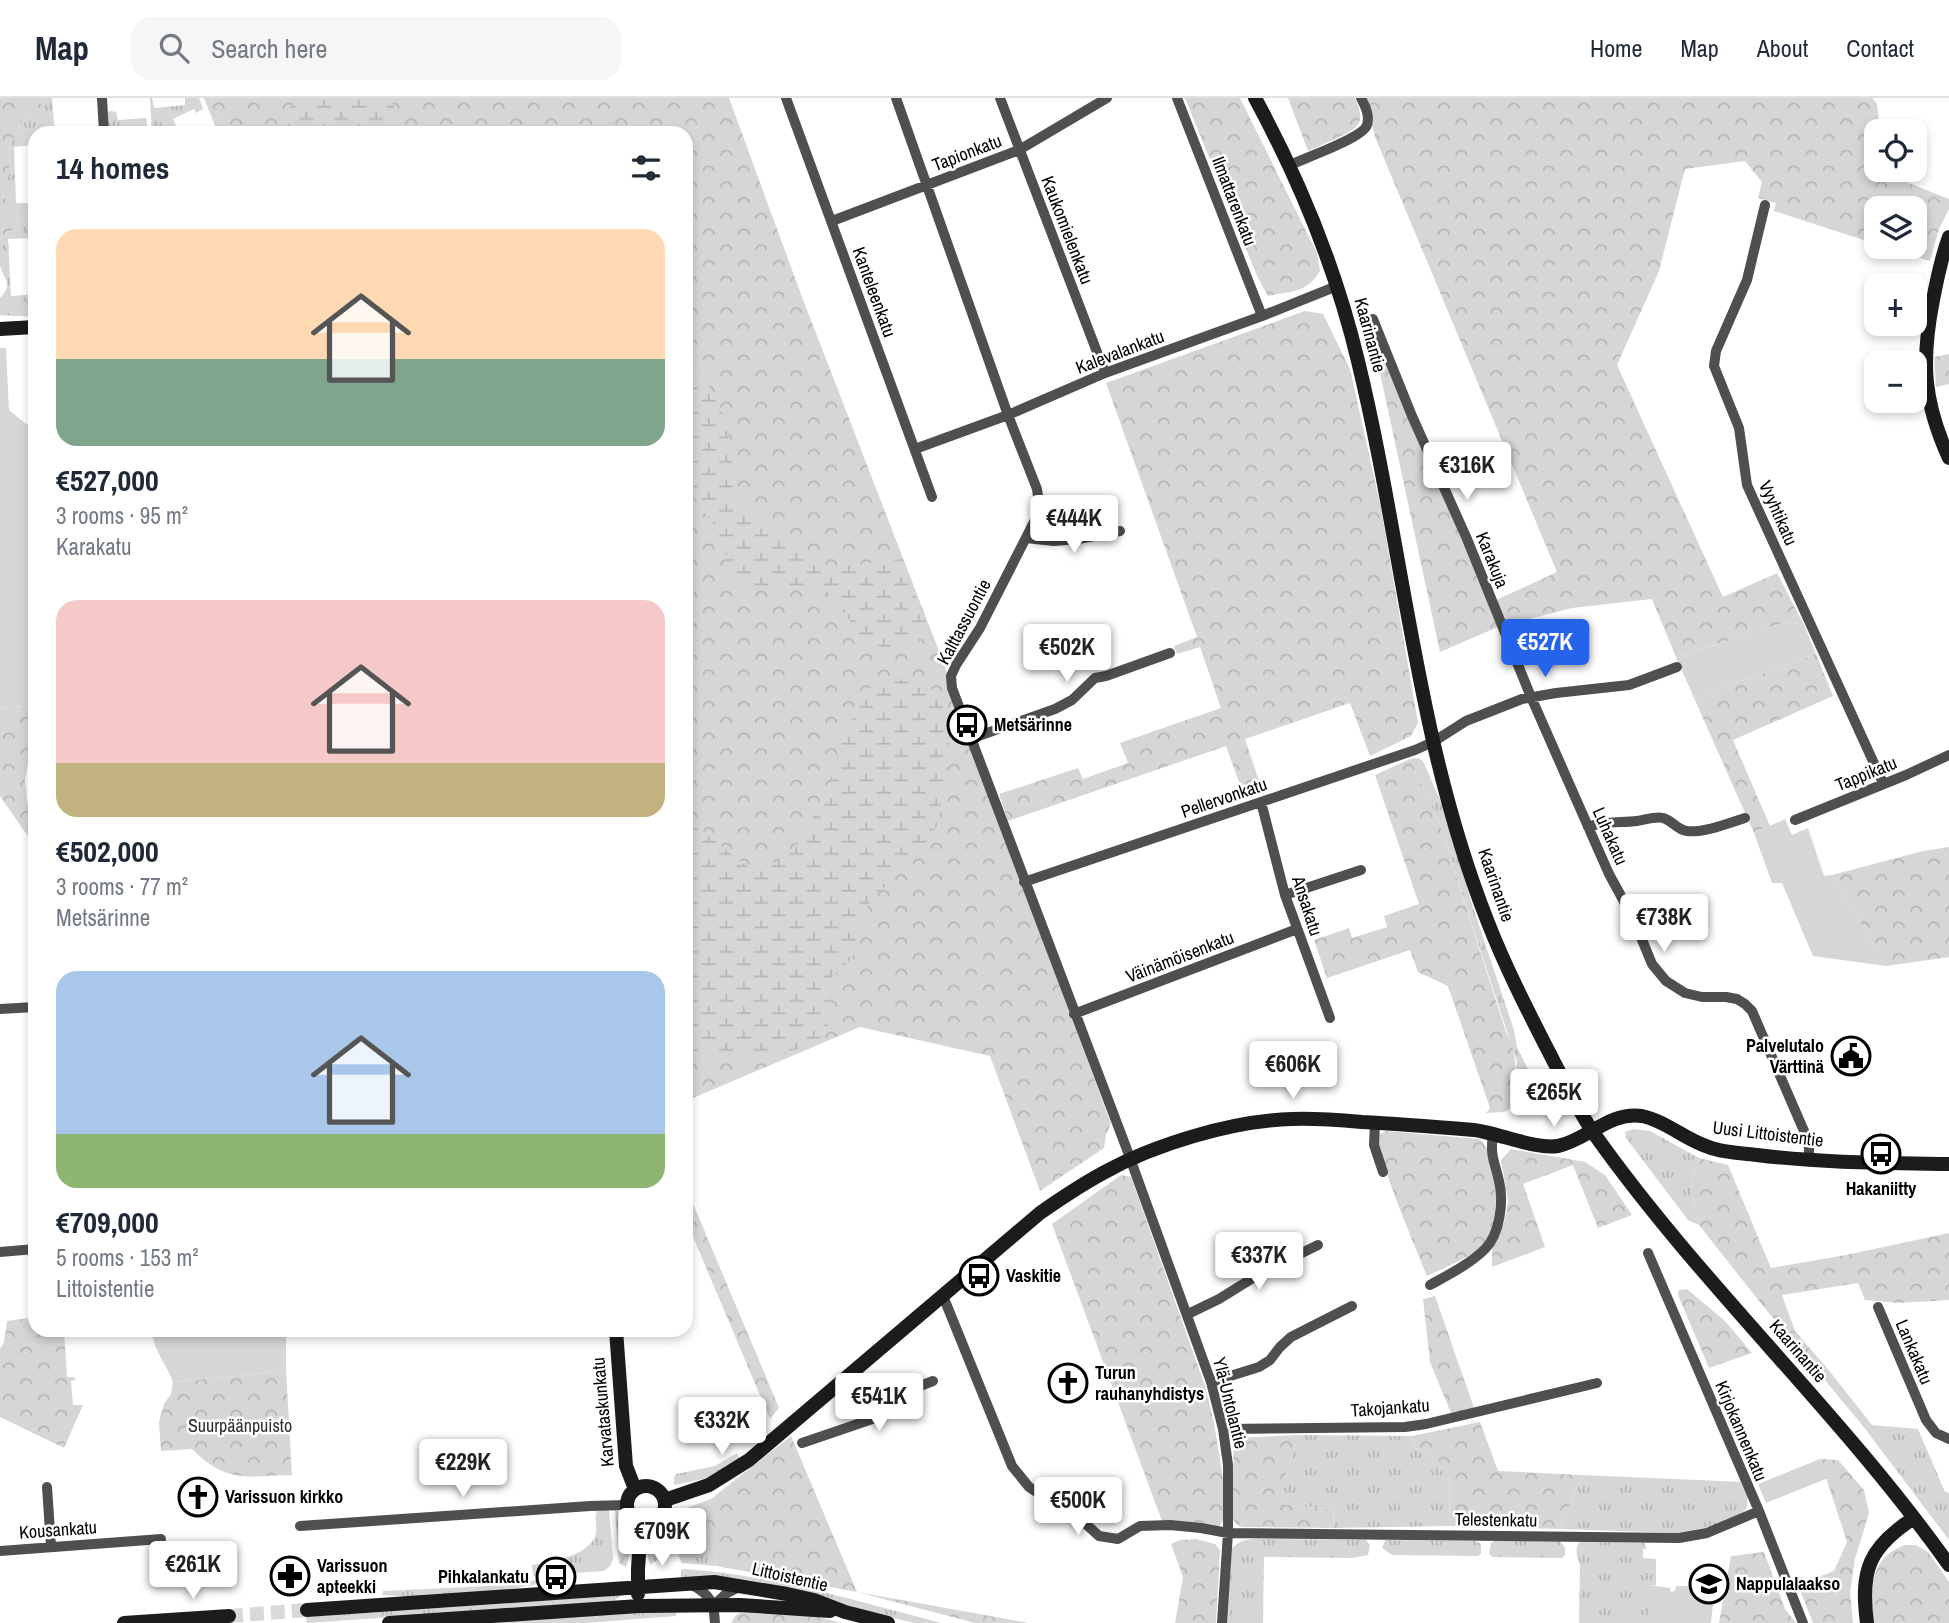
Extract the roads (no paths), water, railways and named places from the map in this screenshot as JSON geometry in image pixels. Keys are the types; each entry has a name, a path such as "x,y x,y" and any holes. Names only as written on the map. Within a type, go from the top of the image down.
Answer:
{"street":[{"path":"102,98 104,126"},
{"name":"Kanteleenkatu","path":"786,98 932,497"},
{"name":"Kalttassuontie","path":"897,98 1008,415 1037,489 1040,504 1036,518 980,628 956,665 951,676 952,688 1130,1160"},
{"name":"Kaukomielenkatu","path":"1000,98 1105,373"},
{"name":"Ilmattarenkatu","path":"1177,98 1262,316"},
{"name":"Kaarinantie","path":"1255,98 1290,165 1337,286 1357,358 1379,457 1416,667 1433,742 1466,862 1490,928 1528,1013 1592,1130 1661,1222 1870,1463 1949,1565"},
{"path":"1290,165 1364,131 1368,120 1361,98"},
{"name":"Tapionkatu","path":"832,221 1019,150 1100,100"},
{"name":"Vyyhtikatu","path":"1765,205 1747,280 1716,351 1714,366 1739,428 1747,485 1883,783"},
{"path":"1949,237 1933,297 1925,362 1930,408 1936,431 1949,458"},
{"name":"Kalevalankatu","path":"915,449 1008,415 1105,373 1337,286"},
{"name":"Karakuja","path":"1373,319 1531,697"},
{"path":"0,329 28,327"},
{"path":"1026,538 1054,541 1120,531"},
{"path":"970,740 1055,709 1072,700 1095,678 1170,653"},
{"name":"Pellervonkatu","path":"1024,882 1433,742 1466,721 1513,702 1531,697 1629,685 1677,667"},
{"name":"Luhakatu","path":"1531,697 1652,964 1660,976 1685,993 1737,999 1752,1011 1804,1131 1808,1160"},
{"name":"Tappikatu","path":"1795,820 1949,755"},
{"name":"Ansakatu","path":"1261,802 1285,895 1330,1017"},
{"path":"1588,827 1659,817 1667,819 1682,830 1690,831 1745,818"},
{"path":"1285,895 1361,870"},
{"name":"Väinämöisenkatu","path":"1074,1014 1297,929"},
{"path":"0,1009 28,1007"},
{"name":"Uusi Littoistentie","path":"665,1500 709,1485 749,1460 1040,1213 1105,1171 1166,1146 1209,1133 1293,1119 1474,1130 1551,1147 1570,1142 1620,1118 1642,1116 1716,1150 1808,1160 1949,1164"},
{"path":"1375,1123 1374,1145 1383,1172"},
{"path":"1430,1285 1486,1248 1495,1231 1501,1207 1500,1182 1492,1161 1493,1133"},
{"name":"Ylä-Untolantie","path":"1130,1160 1212,1382 1223,1429 1228,1465 1222,1623"},
{"path":"1188,1314 1318,1245"},
{"path":"0,1252 28,1249"},
{"name":"Kirjokannenkatu","path":"1648,1253 1759,1511 1803,1623"},
{"path":"943,1296 1012,1466 1028,1487 1100,1536 1118,1538 1140,1526 1179,1526 1227,1533"},
{"path":"1212,1382 1259,1367 1270,1360 1291,1337 1352,1306"},
{"name":"Lankakatu","path":"1878,1307 1926,1420 1936,1433 1949,1439"},
{"name":"Karvataskunkatu","path":"617,1337 626,1466 635,1489"},
{"path":"802,1443 890,1413 894,1396 933,1381"},
{"name":"Takojankatu","path":"1223,1429 1405,1427 1597,1383"},
{"path":"641,1486 653,1487 665,1500 664,1512 657,1521 647,1525 630,1517 626,1505 628,1496 641,1486"},
{"path":"47,1487 51,1546"},
{"path":"300,1526 626,1505"},
{"name":"Telestenkatu","path":"1227,1533 1679,1538 1707,1533 1759,1511"},
{"path":"1867,1623 1865,1590 1869,1564 1887,1537 1914,1518"},
{"path":"639,1606 641,1524"},
{"name":"Kousankatu","path":"0,1550 161,1538"},
{"name":"Littoistentie","path":"307,1610 714,1582 814,1600 845,1612 888,1623"},
{"path":"689,1583 707,1594 714,1605 715,1623"},
{"path":"714,1605 727,1593 743,1586"},
{"name":"Littoistentie","path":"388,1623 639,1606 777,1606 845,1612"},
{"path":"124,1623 229,1616"}],"tunnel":[{"path":"229,1616 307,1610"}],"place":[{"name":"Metsärinne","path":"967,725"},
{"name":"Palvelutalo Värttinä","path":"1851,1056"},
{"name":"Hakaniitty","path":"1881,1154"},
{"name":"Vaskitie","path":"979,1276"},
{"name":"Turun rauhanyhdistys","path":"1068,1383"},
{"name":"Varissuon kirkko","path":"198,1497"},
{"name":"Varissuon apteekki","path":"290,1576"},
{"name":"Pihkalankatu","path":"556,1577"},
{"name":"Nappulalaakso","path":"1709,1584"}],"park label":[{"name":"Suurpäänpuisto","path":"240,1426"}]}
